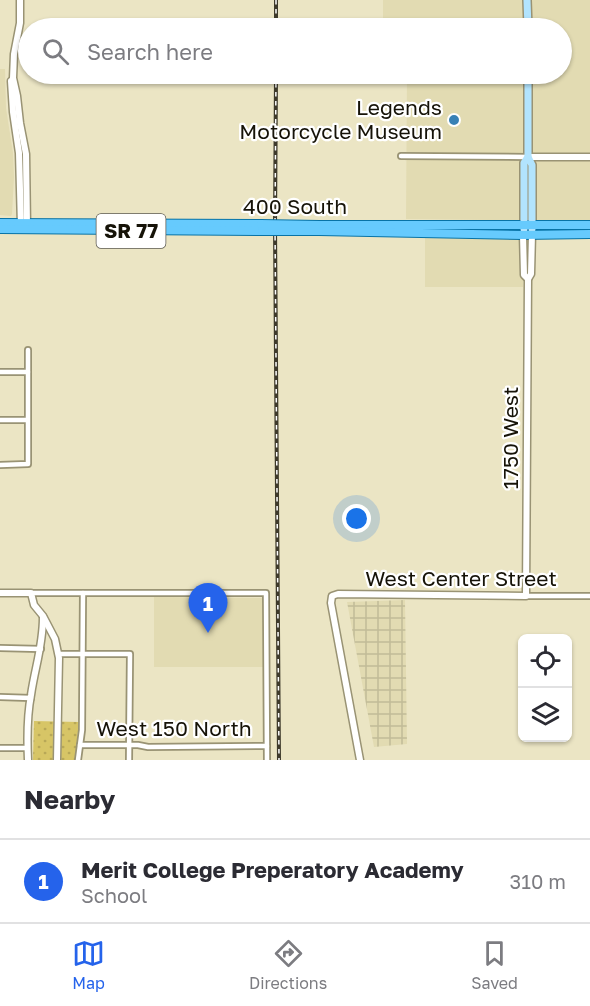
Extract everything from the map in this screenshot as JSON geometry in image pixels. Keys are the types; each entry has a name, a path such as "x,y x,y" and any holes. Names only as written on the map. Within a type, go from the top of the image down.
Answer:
{"main road":[{"path":"527,0 528,18"},
{"path":"528,84 528,157"},
{"name":"1750 West","path":"528,157 532,165 532,225 528,235"},
{"name":"1750 West","path":"528,157 524,164 524,225 528,235"},
{"name":"400 South","path":"0,223 24,226 261,228 590,225"},
{"name":"400 South","path":"0,229 24,226"},
{"name":"400 South","path":"319,228 528,235"},
{"name":"SR 77","path":"528,235 590,234"}],"street":[{"path":"19,0 20,18"},
{"path":"18,35 13,78 26,154 24,226"},
{"path":"401,156 590,157"},
{"name":"1750 West","path":"526,596 528,279 531,274 528,235"},
{"path":"0,465 28,464 28,350"},
{"path":"0,372 28,372"},
{"path":"0,420 27,420"},
{"path":"0,593 266,593 267,760"},
{"path":"31,593 34,605 43,616 55,639 58,654 57,760"},
{"path":"78,760 83,593"},
{"name":"West Center Street","path":"360,760 331,603 332,596 338,594 590,596"},
{"path":"28,760 28,721 43,635 43,616"},
{"path":"0,648 41,649"},
{"path":"58,654 130,654 129,760"},
{"path":"0,697 31,698"},
{"name":"West 150 North","path":"80,745 267,746"},
{"path":"0,748 27,748"}],"shaded area":[{"path":"383,0 590,0 590,221 406,219 407,84 572,84 572,18 383,18"},
{"path":"0,69 5,69 6,108 13,153 11,216 0,215"},
{"path":"425,236 520,238 523,241 523,287 425,287"},
{"path":"154,597 262,598 263,667 154,667"},
{"path":"405,600 407,744 374,747 347,602"},
{"path":"34,721 79,722 75,760 33,760"}],"railway":[{"path":"276,0 276,18"},
{"path":"276,84 279,760"}],"place":[{"name":"Legends Motorcycle Museum","path":"454,120"},
{"name":"Merit College Preperatory Academy","path":"208,633"}]}
